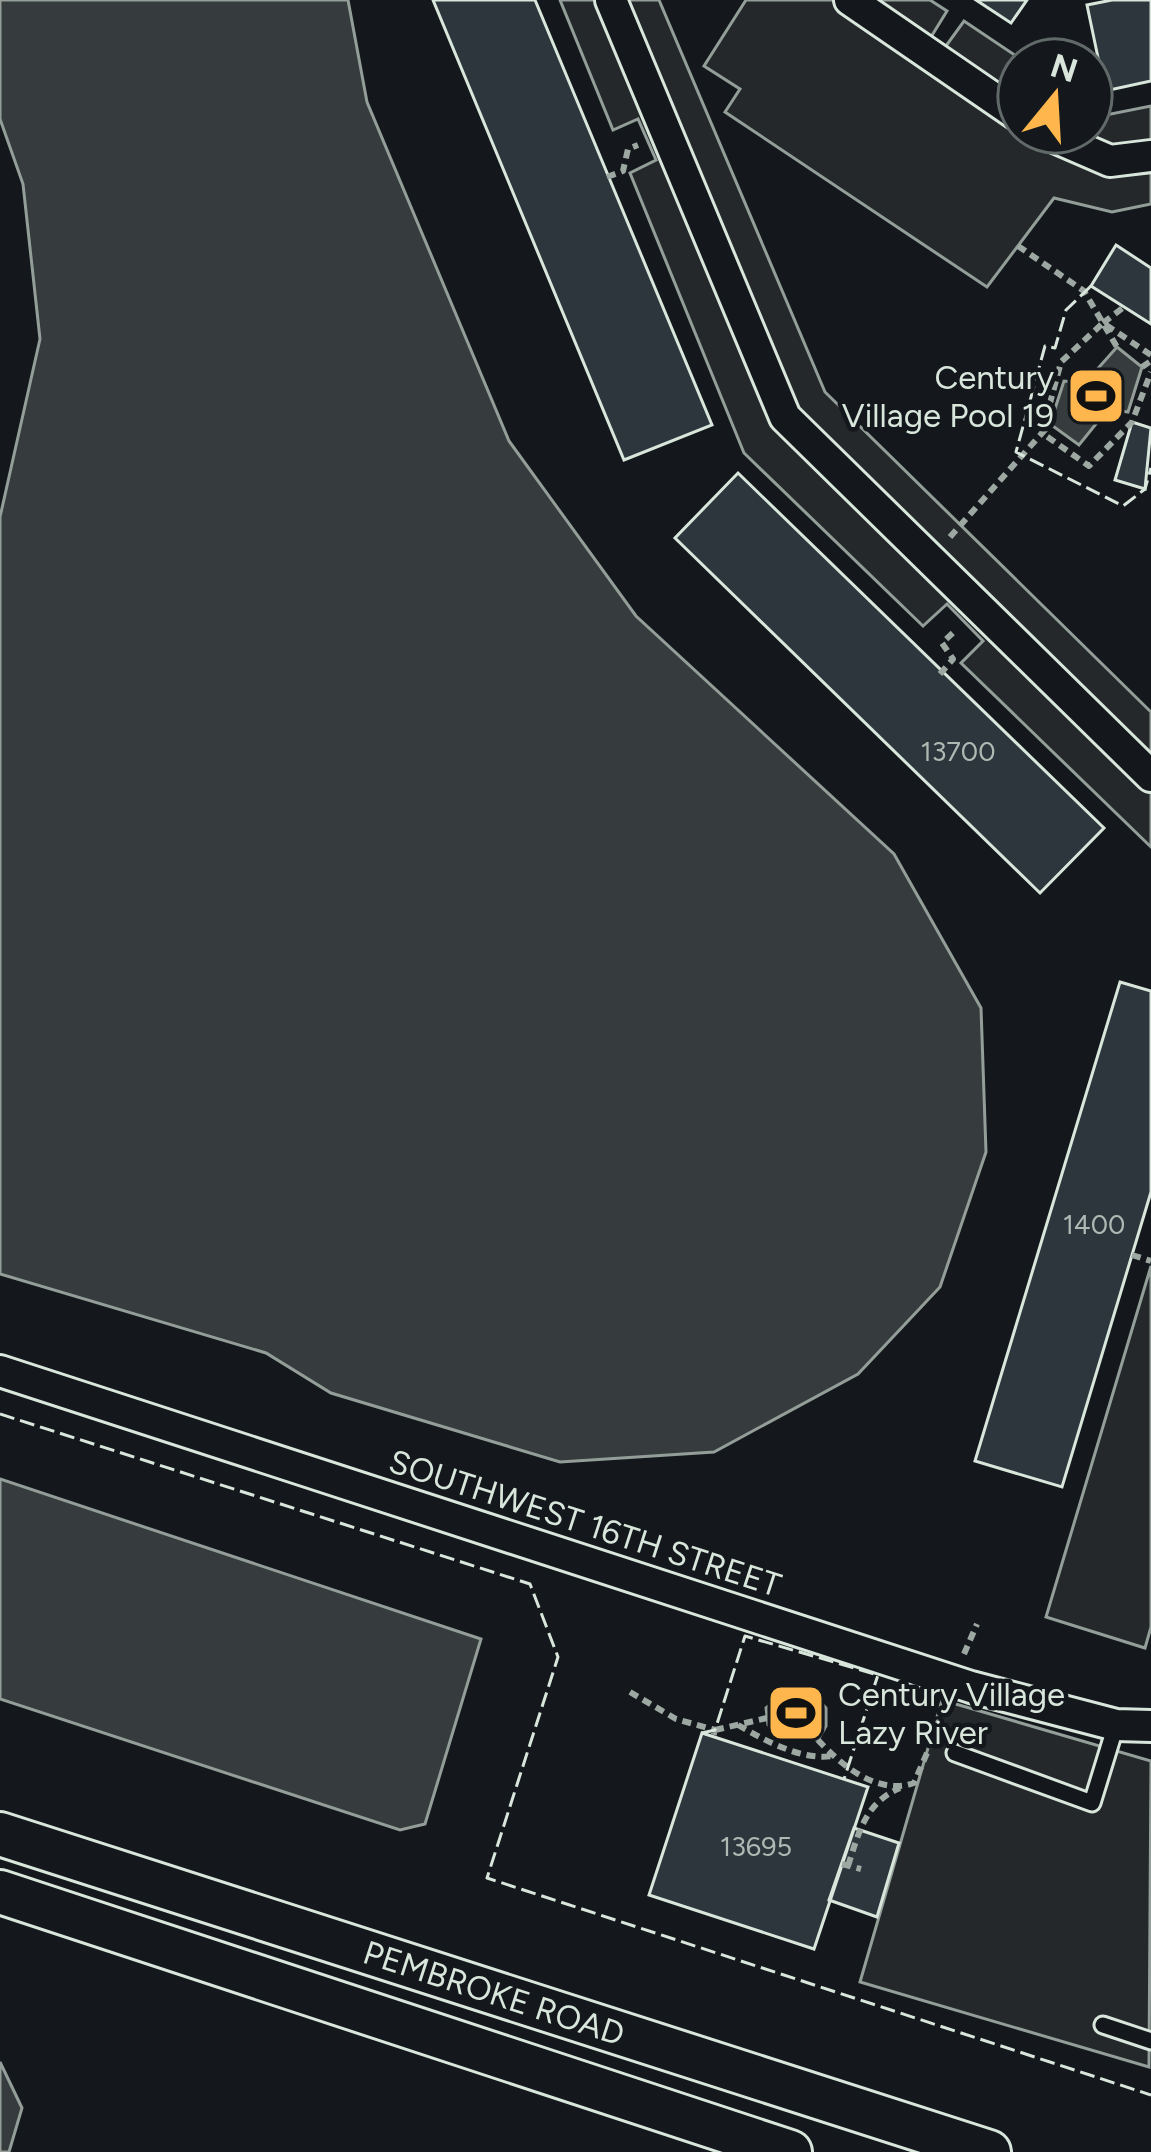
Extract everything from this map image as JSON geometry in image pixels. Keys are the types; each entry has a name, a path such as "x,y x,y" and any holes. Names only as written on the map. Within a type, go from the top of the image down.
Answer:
{"main road":[{"name":"PEMBROKE ROAD","path":"0,1834 989,2152"},
{"name":"PEMBROKE ROAD","path":"0,1892 790,2152"}],"street":[{"path":"610,0 785,417 1151,776"},
{"path":"850,0 995,100"},
{"path":"1098,156 1110,161 1151,156"},
{"name":"SOUTHWEST 16TH STREET","path":"0,1371 971,1687 1116,1724 1151,1726"}],"lane":[{"path":"956,1753 1092,1803 1116,1724"},
{"path":"1103,2025 1151,2042"}],"path":[{"path":"607,177 623,171 628,149 665,134"},
{"path":"1018,246 1084,291 1117,347"},
{"path":"1042,433 1061,362 1124,307"},
{"path":"1103,323 1151,358 1142,367"},
{"path":"1042,433 1089,466 1132,422 1151,372"},
{"path":"925,559 962,527 1050,424"},
{"path":"940,674 953,659 942,644 978,611"},
{"path":"1132,1256 1151,1261"},
{"path":"963,1657 977,1624"},
{"path":"630,1692 676,1719 714,1733 767,1718"},
{"path":"738,1725 765,1741 821,1758 833,1756"},
{"path":"861,1869 845,1865 864,1817 881,1796 914,1783 934,1738"},
{"path":"818,1739 847,1772 903,1787"}],"shaded area":[{"path":"0,0 348,0 367,102 509,441 636,616 894,854 981,1008 986,1152 940,1287 858,1374 714,1452 560,1462 331,1393 266,1353 0,1274 0,517 40,339 23,184 0,119"},
{"path":"560,0 659,0 825,392 1151,712 1151,847 961,663 983,641 947,604 923,626 744,453 630,173 656,160 638,119 613,130"},
{"path":"746,0 930,0 947,11 931,37 946,46 964,21 995,42 995,156 1115,156 1115,113 1151,106 1151,204 1112,212 1054,198 987,287 725,112 740,89 704,66"},
{"name":"Century Village Pool 19","path":"1117,347 1142,367 1128,412 1108,409 1079,445 1050,424 1064,381 1085,383"},
{"path":"1151,1266 1151,1627 1145,1648 1046,1617"},
{"path":"0,1479 481,1639 425,1824 400,1830 0,1699"},
{"name":"Century Village Lazy River","path":"789,1690 817,1698 826,1708 826,1726 818,1740 785,1737 768,1725 766,1708"},
{"path":"942,1700 1151,1761 1149,2067 860,1982"},
{"path":"0,2062 22,2108 9,2152 0,2152"}],"building":[{"path":"433,0 535,0 712,425 624,460"},
{"path":"976,0 1027,0 1011,23"},
{"path":"1151,0 1151,81 1115,89 1115,36 1093,36 1087,5"},
{"path":"1116,245 1151,268 1151,324 1091,286"},
{"path":"1132,422 1151,428 1145,489 1115,480"},
{"path":"738,473 1104,828 1040,893 675,538"},
{"path":"1120,982 1151,991 1151,1192 1062,1487 975,1461"},
{"path":"702,1733 868,1787 814,1949 649,1895"},
{"path":"854,1828 899,1843 877,1917 829,1900"}],"fence":[{"path":"1091,286 1066,310 1055,348 1045,346 1016,452 1123,506 1145,489 1151,468"},
{"path":"0,1414 530,1584 558,1657 487,1878 1151,2095"},
{"path":"702,1733 715,1730 745,1636 878,1675 844,1779"}],"place":[{"name":"Century Village Pool 19","path":"1096,396"},
{"name":"Century Village Lazy River","path":"796,1713"}]}
